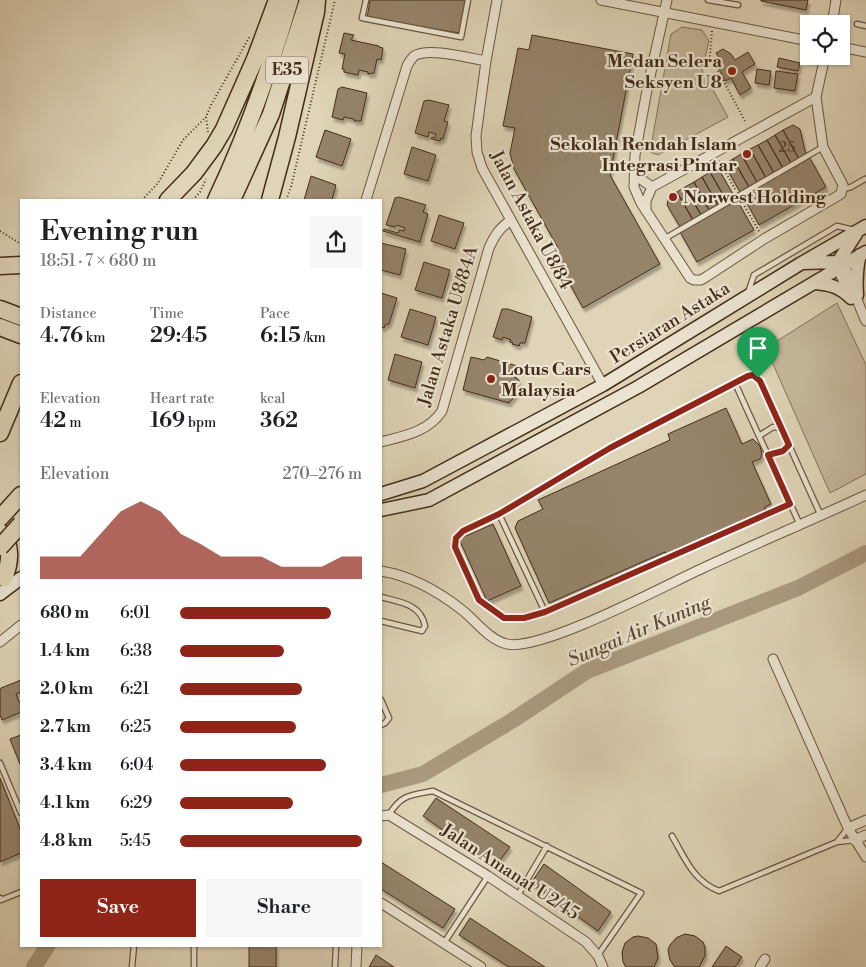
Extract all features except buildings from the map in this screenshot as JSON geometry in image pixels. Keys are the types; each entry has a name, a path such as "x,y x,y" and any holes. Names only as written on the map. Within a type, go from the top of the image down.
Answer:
{"highway":[{"path":"169,199 194,173 224,129 255,59 276,0"},
{"name":"E35","path":"232,199 254,134 290,0"},
{"name":"E35","path":"217,199 254,134 287,68 308,0"},
{"path":"270,199 314,22 316,0"},
{"path":"0,266 20,265"},
{"path":"0,309 20,317"},
{"path":"0,328 20,335"},
{"path":"0,433 20,385"},
{"path":"0,518 20,497"},
{"path":"0,547 20,525"},
{"path":"0,532 3,534 10,551 8,570 1,584"},
{"path":"1,584 20,565"}],"main road":[{"name":"Persiaran Astaka","path":"382,494 422,481 603,385 800,264 862,229"},
{"path":"800,264 840,265 862,229"},
{"name":"Persiaran Astaka","path":"382,510 429,500 638,387 814,283 840,265 863,254"},
{"path":"855,299 856,274 863,254"},
{"path":"814,283 837,286 855,299"},
{"path":"603,385 638,387"},
{"path":"1,584 20,578"}],"street":[{"name":"Jalan Astaka U8/84","path":"497,0 486,61 476,136 477,152 482,168 510,221 603,385"},
{"path":"602,0 800,39"},
{"path":"667,0 647,90 633,178 636,195 663,239 690,278 694,280 701,280 764,239 841,194 843,185 823,147 816,97 823,65"},
{"path":"834,15 836,0"},
{"path":"850,49 866,52"},
{"path":"366,199 407,66 412,58 419,54 433,53 486,61"},
{"path":"646,210 646,201 652,187 816,97"},
{"path":"634,169 638,177 652,187"},
{"name":"Jalan Astaka U8/84A","path":"382,442 420,430 431,424 442,411 488,248 502,226 510,221"},
{"path":"840,265 866,321"},
{"path":"382,571 394,573 430,588 462,610 493,638 506,644 517,645 534,642 576,627 866,495"},
{"path":"0,642 20,626"},
{"path":"773,659 848,828 866,857"},
{"name":"Jalan Amanat U2/45","path":"385,816 488,876 586,942 598,956 603,967"},
{"path":"848,828 865,823"},
{"path":"854,840 866,835"},
{"path":"382,904 482,967"},
{"path":"356,947 356,967"}],"lane":[{"path":"366,0 362,18 461,37 468,0"},
{"path":"708,0 738,4"},
{"path":"857,24 866,26"},
{"path":"663,239 823,147"},
{"path":"843,189 852,187 865,180"},
{"path":"747,296 754,276 837,226 862,229"},
{"path":"790,504 545,612 524,618 504,618 479,600 455,547 456,538 463,531 499,514 610,448 753,375 758,378 820,516"},
{"path":"735,383 800,525"},
{"path":"759,436 773,427 781,428"},
{"path":"768,455 783,451 789,445"},
{"path":"499,514 545,612"},
{"path":"382,597 406,603 418,610 423,617 425,626 422,631 382,621"},
{"path":"382,702 389,718 382,724"},
{"path":"0,763 20,811"},
{"path":"385,816 395,804 408,796 434,791 641,893 598,956"},
{"path":"837,842 848,828"},
{"path":"672,836 695,874 707,886 719,891 837,842 854,840"},
{"path":"518,896 547,846"},
{"path":"444,943 488,876"},
{"path":"0,898 1,900 20,892"},
{"path":"132,967 134,947"},
{"path":"194,947 194,967"},
{"path":"335,967 336,947"}],"path":[{"path":"286,199 291,187 335,0"},
{"path":"712,27 710,56 746,121"},
{"path":"143,199 158,183 183,140 206,117 252,32"},
{"path":"206,117 210,140"},
{"path":"0,232 20,243"}],"shaded area":[{"path":"682,27 702,30 709,41 702,70 728,117 658,155 650,152 671,34"},
{"path":"837,303 866,365 866,474 830,493 766,348"}],"waterway":[{"name":"Sungai Air Kuning","path":"382,785 423,774 513,720 587,671 798,588 866,553"},
{"name":"Sungai Air Kuning","path":"34,967 47,947"}],"place":[{"name":"Medan Selera Seksyen U8","path":"732,71"},
{"name":"Sekolah Rendah Islam Integrasi Pintar","path":"747,154"},
{"name":"Norwest Holding","path":"673,197"},
{"name":"Lotus Cars Malaysia","path":"491,379"}],"route":[{"path":"753,375 758,378 789,445 777,454 768,455 790,504 545,612 524,618 504,618 479,600 455,547 456,538 463,531 499,514 610,448 748,376 753,375"}]}
